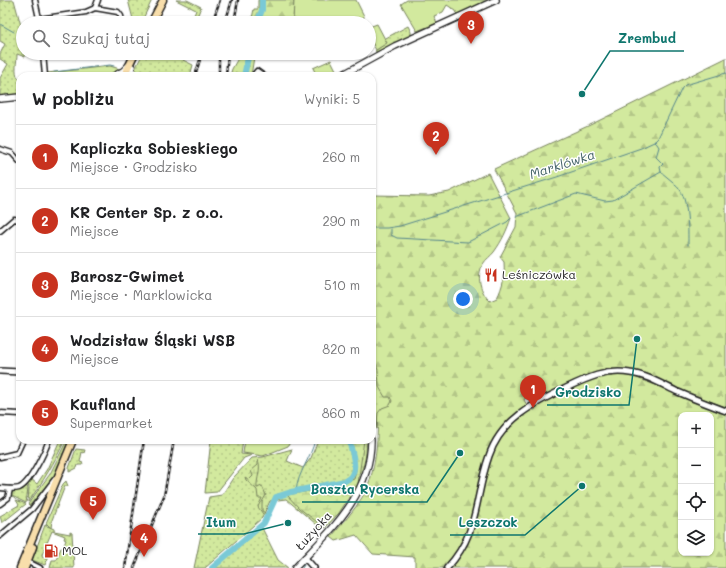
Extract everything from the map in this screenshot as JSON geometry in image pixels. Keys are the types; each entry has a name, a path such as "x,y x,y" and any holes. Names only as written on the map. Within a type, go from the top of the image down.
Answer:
{"main road":[{"path":"155,16 163,0"},
{"path":"376,56 395,46 496,0"},
{"path":"126,72 133,60"},
{"path":"347,72 369,60"},
{"path":"121,72 130,66"},
{"path":"128,72 130,66"},
{"path":"130,66 131,72"},
{"path":"0,99 16,97"},
{"path":"20,568 71,444"},
{"path":"26,565 74,444"},
{"name":"Łużycka","path":"295,568 346,512 354,500 366,472 370,444"}],"street":[{"path":"36,0 38,16"},
{"path":"95,8 98,0"},
{"path":"65,16 86,12 95,8 118,12 121,16"},
{"path":"44,60 45,72"},
{"path":"0,149 12,153 16,158"},
{"path":"0,232 10,222 16,219"},
{"path":"0,371 16,372"},
{"path":"447,568 461,550 471,531 487,460 496,440 514,418 534,404 594,376 622,372 640,375 726,410"},
{"path":"0,413 16,414"},
{"path":"0,456 17,453 21,444"},
{"path":"0,488 21,488 26,483 47,444"},
{"path":"0,536 28,512 60,472"},
{"path":"0,504 8,498 10,489"},
{"path":"305,558 314,568"},
{"path":"26,565 40,568"}],"green space":[{"path":"0,0 14,0 18,16 16,16 16,95 0,96 0,78 8,64 0,59 0,54 5,44 0,41"},
{"path":"128,0 152,0 144,16 132,16"},
{"path":"176,0 187,0 201,7 197,16 194,16 196,10"},
{"path":"258,0 294,0 293,16 252,16 254,9 258,9"},
{"path":"294,0 356,0 364,16 293,16"},
{"path":"407,0 488,0 457,15 456,11 447,5 443,12 434,16 437,23 417,31 401,4"},
{"path":"376,24 387,43 376,50"},
{"path":"408,26 411,32 411,36 376,52 386,43 384,39"},
{"path":"726,58 726,407 686,393 646,374 630,370 603,372 534,401 525,398 524,400 527,405 501,428 487,454 472,516 462,544 445,568 415,568 415,557 373,554 356,535 336,541 331,537 363,496 372,473 375,460 378,375 376,367 376,195 429,196 449,192 488,173 511,218 499,244 494,252 484,262 481,269 480,284 490,301 497,298 501,289 504,276 504,262 500,257 516,227 517,213 494,169 588,126"},
{"path":"140,60 183,60 193,65 191,72 135,72"},
{"path":"237,60 254,60 252,72 231,72"},
{"path":"331,60 336,70 331,72 315,72 313,68"},
{"path":"110,66 120,69 114,72 56,72"},
{"path":"376,365 378,370 379,387 385,397 390,397 392,401 390,405 382,408 378,413 376,429"},
{"path":"604,375 629,375 726,412 726,568 451,568 467,545 477,516 491,455 504,430 530,409 535,410 537,405 567,389"},
{"path":"58,444 63,444 39,487 28,502 29,488 27,483 30,478 37,484 47,469"},
{"path":"65,444 69,444 59,468 38,499 36,498 30,505 31,507 28,504 50,474"},
{"path":"211,444 242,444 241,454 252,455 244,458 217,492 205,493"},
{"path":"244,444 289,444 288,446 263,456 243,453"},
{"path":"316,444 366,444 364,465 359,477 346,499 322,529 286,499 270,501 262,518 205,568 194,568 209,497 222,495 233,478 252,458 263,457 292,449 287,461 303,468 311,458"},
{"path":"352,444 363,444 358,484 339,513 325,528 299,508 287,495 337,486 354,479 356,469"},
{"path":"76,449 85,450 84,453 82,452 80,462 83,463 69,472 69,468"},
{"path":"258,460 259,470 257,488 262,486 266,495 262,502 262,511 267,514 263,514 258,507 262,498 258,498 257,490 246,480 245,477 249,480 253,476 251,471 258,465"},
{"path":"66,481 68,486 65,486 52,520 51,528 46,523 63,484"},
{"path":"26,484 28,489 26,503 12,496 11,491 18,490"},
{"path":"16,500 26,504 2,523 0,516 19,505"},
{"path":"45,525 54,529 54,531 70,534 70,532 72,533 74,568 50,568 52,560 56,560 66,540 64,539 65,536 52,531 42,555 43,557 48,558 45,565 32,560"},
{"path":"261,526 278,560 288,568 215,568"}],"waterway":[{"path":"260,16 262,10 262,0"},
{"path":"0,24 14,32"},
{"path":"245,72 247,60"},
{"path":"54,72 110,65 114,66"},
{"name":"Marklówka","path":"376,228 400,226 557,177 641,148 654,142 658,138 682,88 685,85 726,73"},
{"path":"655,141 659,147 656,157 663,164 660,167 661,172 673,182"},
{"path":"516,217 576,194 605,201 613,200 661,172"},
{"path":"675,184 683,195 687,212 688,245"},
{"path":"391,229 391,235 397,238 468,242 507,222 511,218"},
{"path":"296,491 299,478 314,444"},
{"path":"212,568 264,523 276,497 291,492 345,481 350,478 353,473 354,463 350,444"}],"railway":[{"path":"214,16 220,0"},
{"path":"227,16 232,0"},
{"path":"235,16 238,0"},
{"path":"196,72 200,60"},
{"path":"219,60 219,72"},
{"path":"226,72 227,60"},
{"path":"125,568 143,444"},
{"path":"134,568 164,496 173,444"}],"place":[{"name":"Barosz-Gwimet","path":"471,44"},
{"name":"Zrembud","path":"582,94"},
{"name":"KR Center Sp. z o.o.","path":"436,155"},
{"name":"Leśniczówka","path":"491,275"},
{"name":"Grodzisko","path":"637,339"},
{"name":"Kapliczka Sobieskiego","path":"533,408"},
{"name":"Baszta Rycerska","path":"460,453"},
{"name":"Leszczok","path":"582,486"},
{"name":"Kaufland","path":"93,520"},
{"name":"Itum","path":"288,523"},
{"name":"MOL","path":"51,551"},
{"name":"Wodzisław Śląski WSB","path":"144,557"}]}
